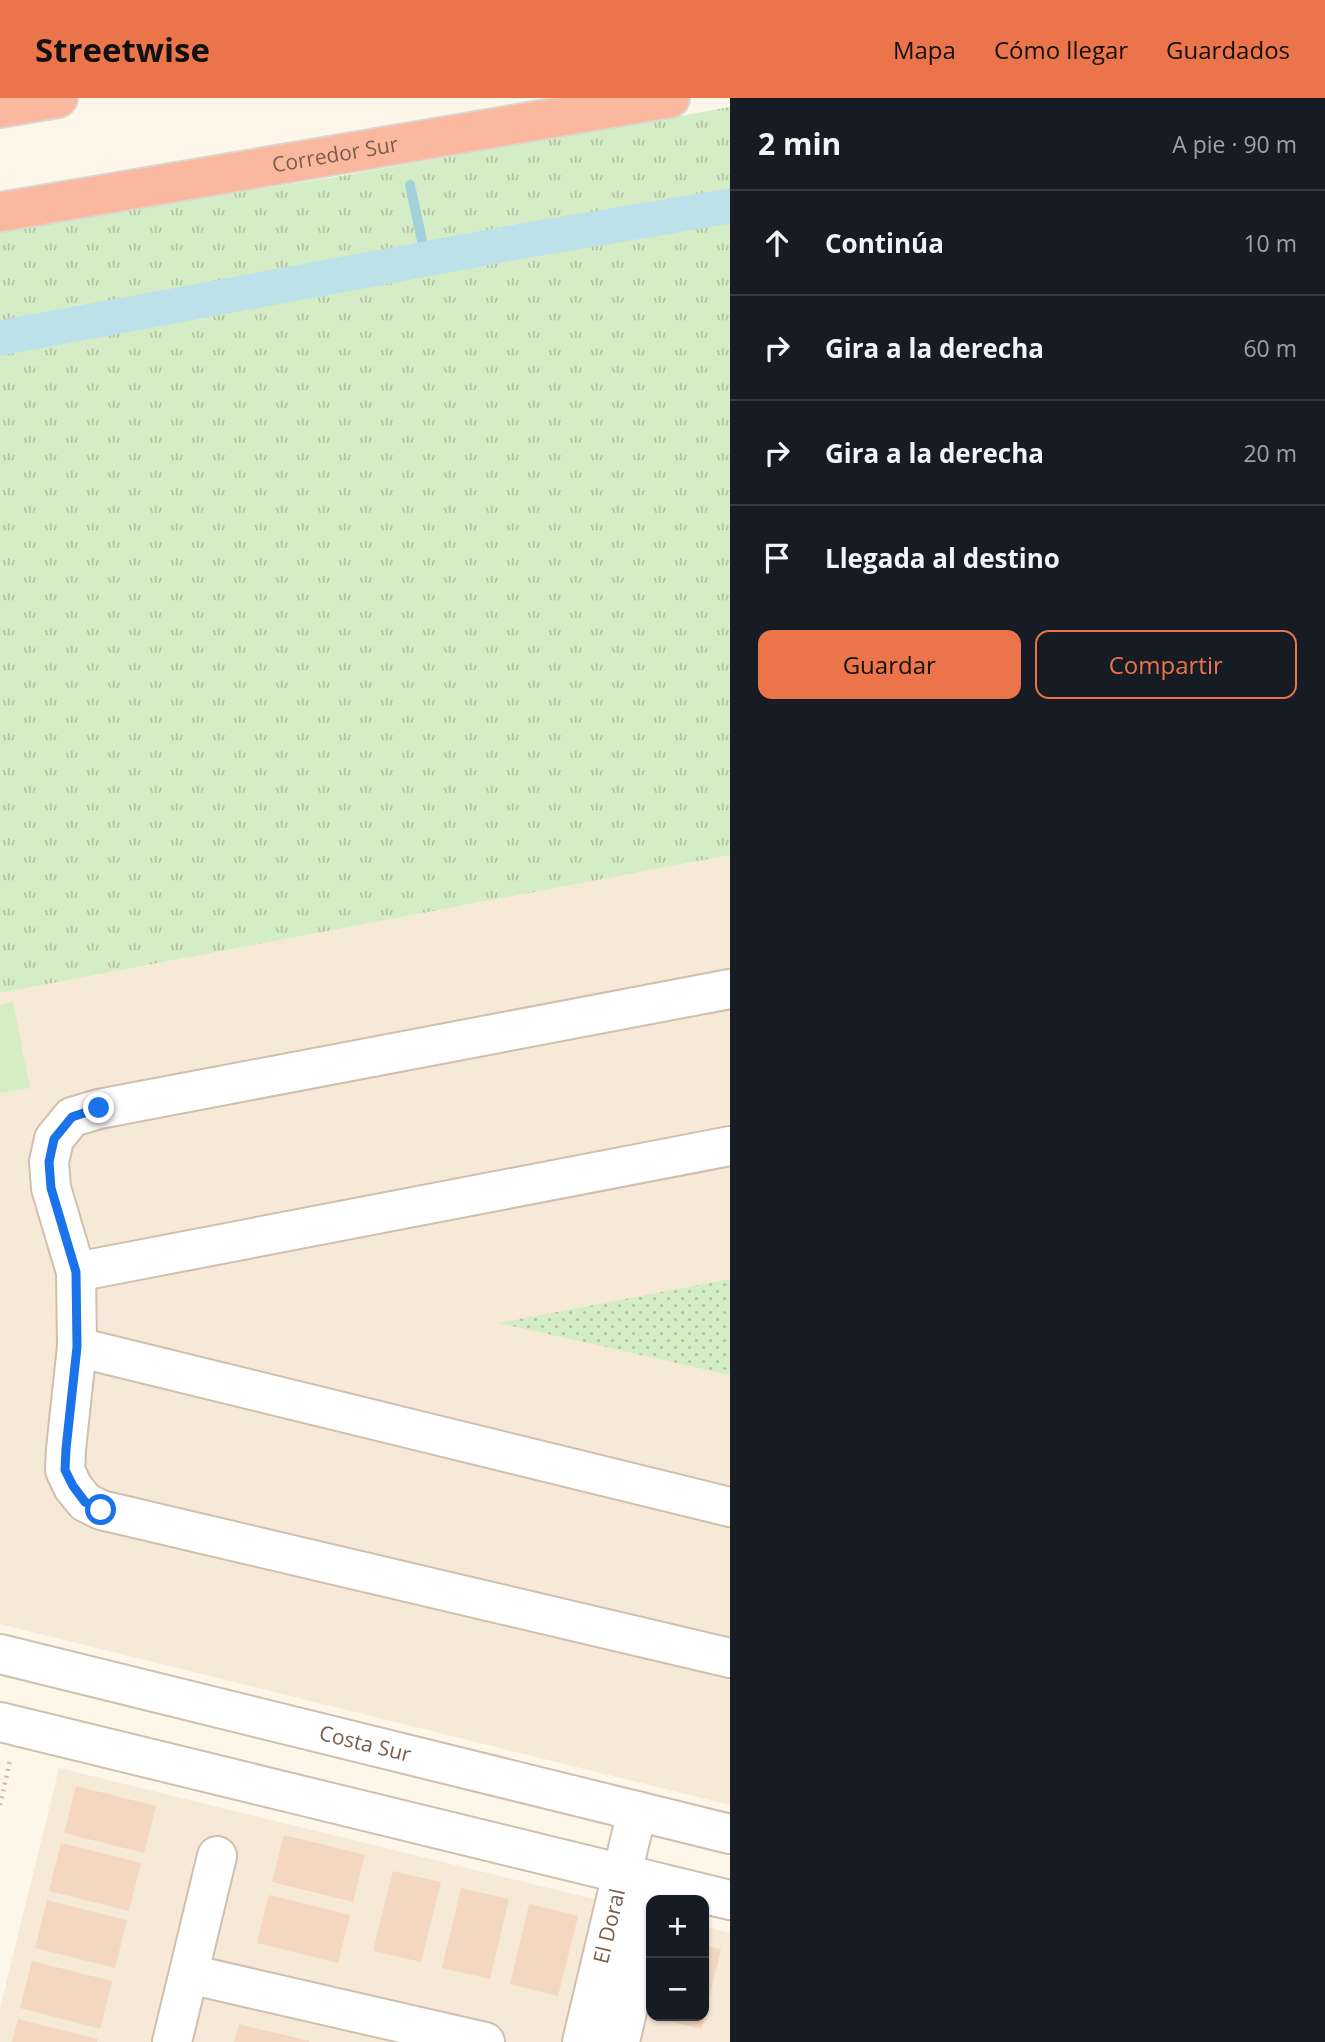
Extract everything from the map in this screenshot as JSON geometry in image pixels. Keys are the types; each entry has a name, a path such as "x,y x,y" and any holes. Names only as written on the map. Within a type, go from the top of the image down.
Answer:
{"highway":[{"path":"0,108 58,98"},
{"name":"Corredor Sur","path":"0,212 670,98"}],"street":[{"path":"730,989 99,1108 72,1117 54,1139 49,1162 51,1188 76,1272 77,1347 65,1470 85,1502 101,1510 730,1658"},
{"path":"76,1272 730,1146"},
{"path":"77,1347 730,1507"},
{"name":"Costa Sur","path":"0,1654 730,1834"},
{"path":"9,1724 646,1890 730,1900"},
{"name":"El Doral","path":"620,2042 646,1890 654,1815"},
{"path":"172,2042 217,1856"},
{"name":"El Doral","path":"582,2042 646,1890"},
{"path":"189,1974 485,2042"}],"path":[{"path":"0,1805 9,1724"}],"shaded area":[{"path":"730,855 730,1805 0,1624 0,993"},
{"path":"59,1768 646,1912 646,2021 709,2021 709,1927 730,1933 730,2042 0,2042 0,2009"}],"green space":[{"path":"730,107 730,855 0,993 0,230 330,178"},
{"path":"13,1002 30,1088 0,1093 0,1005"},
{"path":"730,1279 730,1375 499,1323"}],"building":[{"path":"76,1786 156,1806 144,1853 64,1833"},
{"path":"284,1835 365,1855 353,1902 272,1882"},
{"path":"61,1843 141,1863 129,1911 49,1891"},
{"path":"393,1871 441,1882 421,1962 373,1951"},
{"path":"461,1888 509,1899 490,1979 442,1968"},
{"path":"269,1895 350,1915 338,1963 257,1943"},
{"path":"47,1900 127,1920 115,1968 35,1948"},
{"path":"529,1904 578,1916 558,1996 510,1984"},
{"path":"709,1946 721,1949 709,2000"},
{"path":"32,1961 112,1981 100,2029 20,2008"},
{"path":"18,2019 98,2039 97,2042 12,2042"},
{"path":"667,2021 704,2021 702,2029"},
{"path":"239,2024 309,2041 309,2042 234,2042"}],"waterway":[{"path":"410,185 426,259"},
{"path":"0,338 528,240 730,206"}],"route":[{"path":"99,1108 72,1117 54,1139 49,1162 51,1188 76,1272 77,1347 65,1470 85,1502 101,1510"}]}
